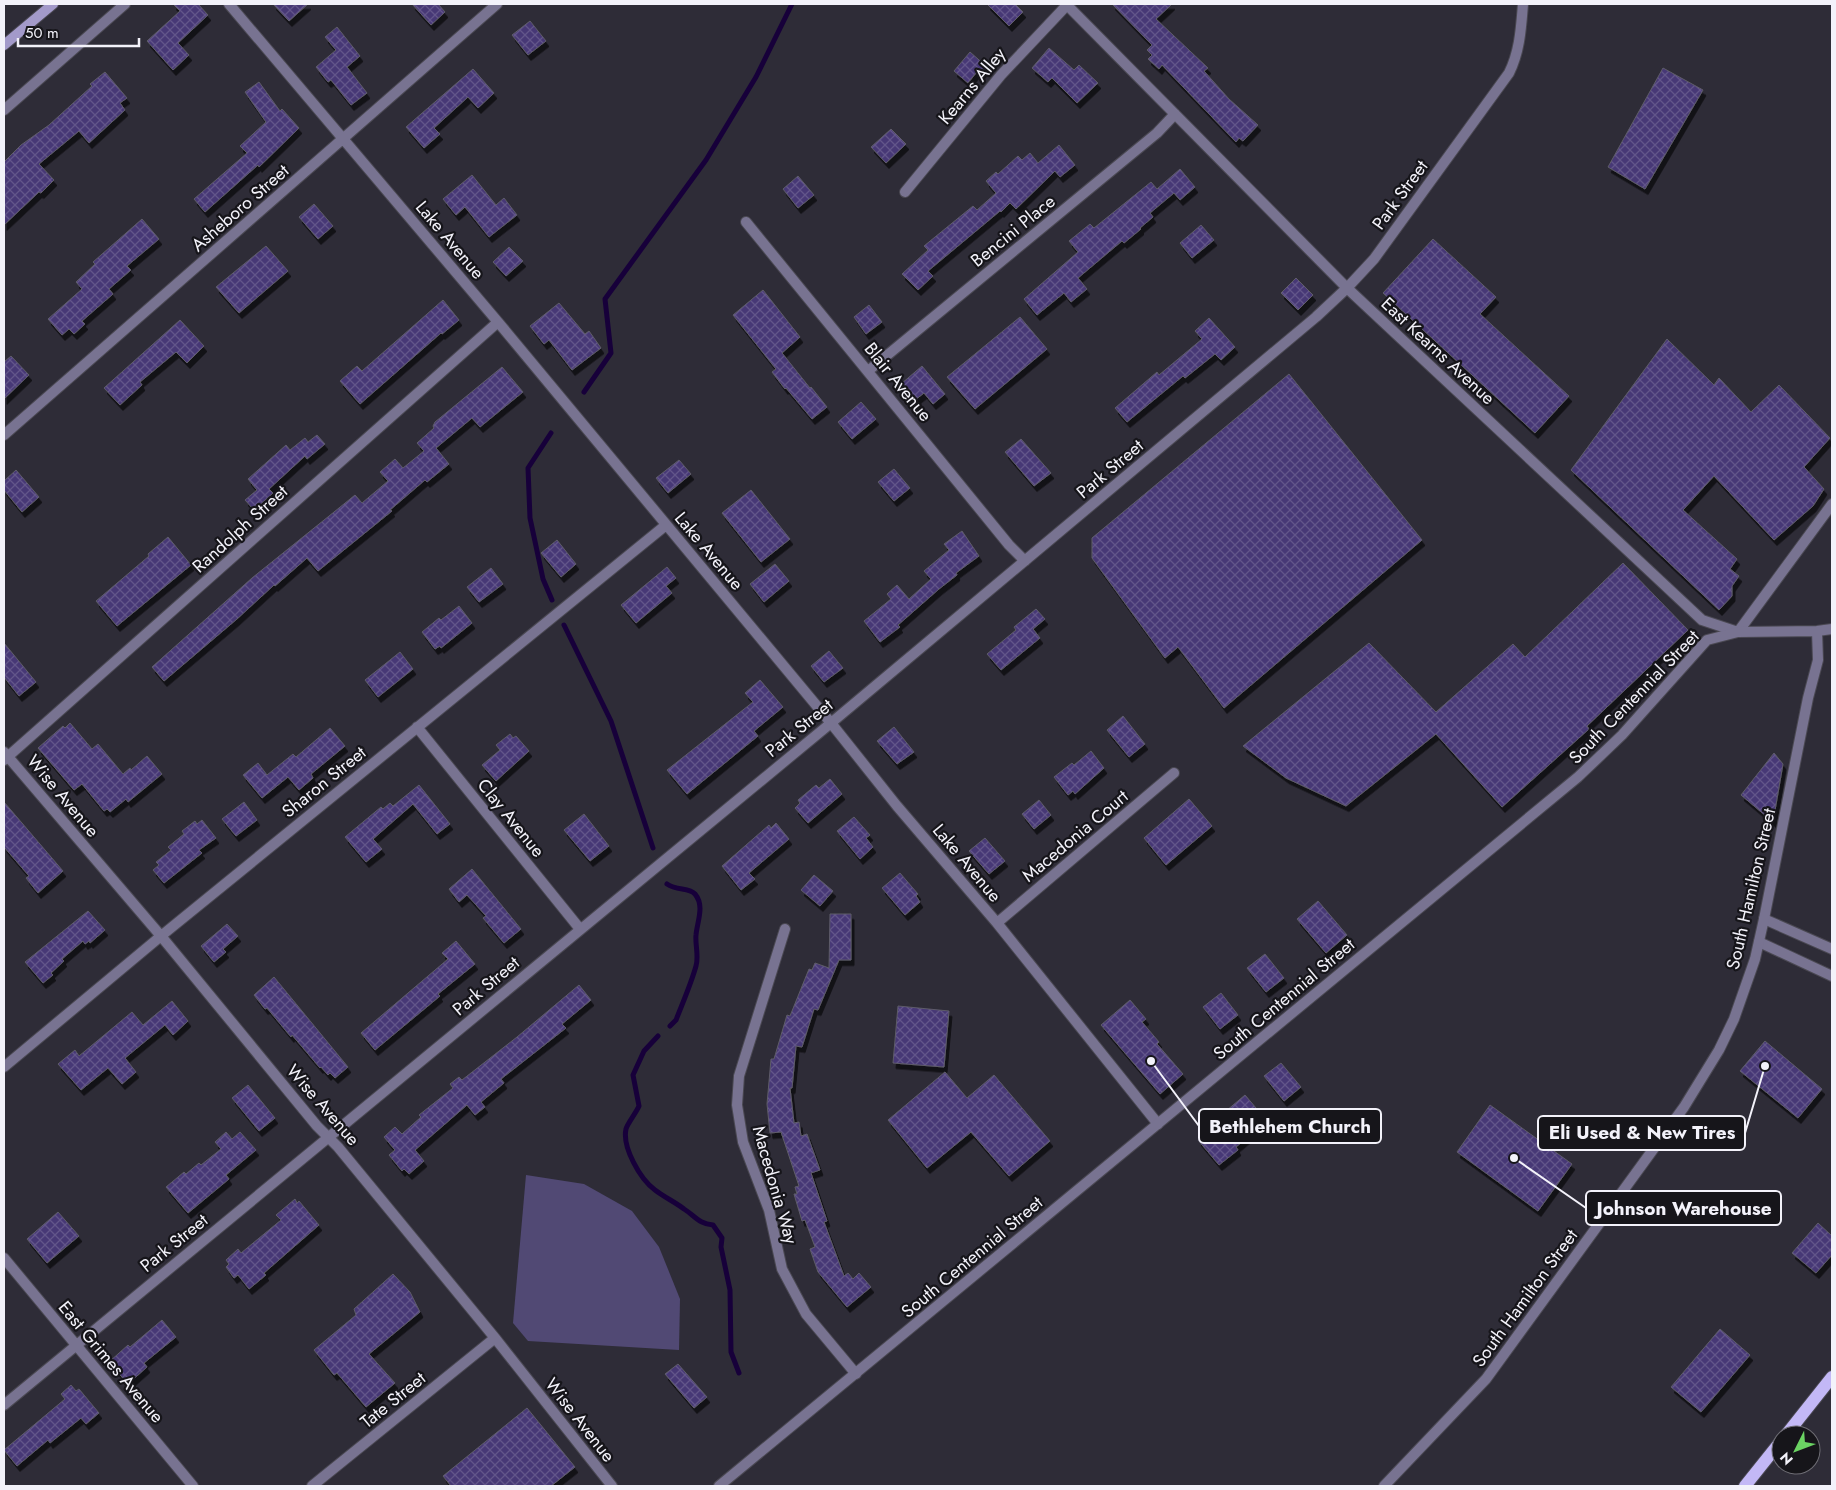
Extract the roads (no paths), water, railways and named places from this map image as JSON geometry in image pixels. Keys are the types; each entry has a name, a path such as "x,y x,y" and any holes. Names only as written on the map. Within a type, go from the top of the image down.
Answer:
{"main road":[{"path":"4,45 53,4"},
{"path":"1794,1425 1832,1377"},
{"path":"1745,1486 1771,1454"}],"street":[{"path":"4,110 125,4"},
{"name":"Lake Avenue","path":"229,4 498,322 831,723 897,806 997,923 1158,1124"},
{"name":"Asheboro Street","path":"4,435 497,4"},
{"name":"East Kearns Avenue","path":"1067,4 1347,288 1702,620 1738,632 1817,631 1832,629"},
{"name":"Kearns Alley","path":"905,192 1001,75 1067,4"},
{"name":"Park Street","path":"4,1405 831,723 1316,318 1374,259 1509,73 1515,60 1521,36 1523,4"},
{"name":"Bencini Place","path":"868,371 1157,133 1175,114"},
{"name":"Blair Avenue","path":"746,222 1009,545 1025,561"},
{"name":"Randolph Street","path":"5,756 498,322"},
{"path":"1738,632 1832,504"},
{"name":"Sharon Street","path":"4,1067 161,936 666,525"},
{"name":"South Hamilton Street","path":"1384,1486 1486,1379 1684,1107 1719,1050 1734,1019 1759,942 1808,698 1818,660 1817,631"},
{"name":"South Centennial Street","path":"719,1486 1578,777 1635,721 1707,640 1738,632"},
{"name":"Clay Avenue","path":"417,727 580,929"},
{"name":"Wise Avenue","path":"5,756 161,936 311,1119 338,1147 495,1338 612,1486"},
{"name":"Macedonia Court","path":"997,923 1174,773"},
{"path":"1764,919 1832,949"},
{"name":"Macedonia Way","path":"785,929 740,1076 737,1105 741,1133 769,1210 782,1268 806,1314 856,1374"},
{"path":"1759,942 1832,976"},
{"name":"East Grimes Avenue","path":"4,1258 193,1486"},
{"name":"Tate Street","path":"312,1486 495,1338"}],"waterway":[{"path":"584,392 611,353 605,299 706,160 756,77 792,4"},
{"path":"551,433 528,468 530,518 543,579 552,600"},
{"path":"564,625 611,721 653,848"},
{"path":"667,884 692,892 700,904 696,935 696,966 676,1020 670,1026"},
{"path":"658,1036 644,1051 633,1075 639,1106 626,1129 627,1145 633,1162 649,1185 701,1221 713,1225 722,1238 721,1247 730,1290 731,1352 739,1373"}],"place":[{"name":"Bethlehem Church","path":"1151,1061"},
{"name":"Eli Used & New Tires","path":"1765,1066"},
{"name":"Johnson Warehouse","path":"1514,1158"}]}
